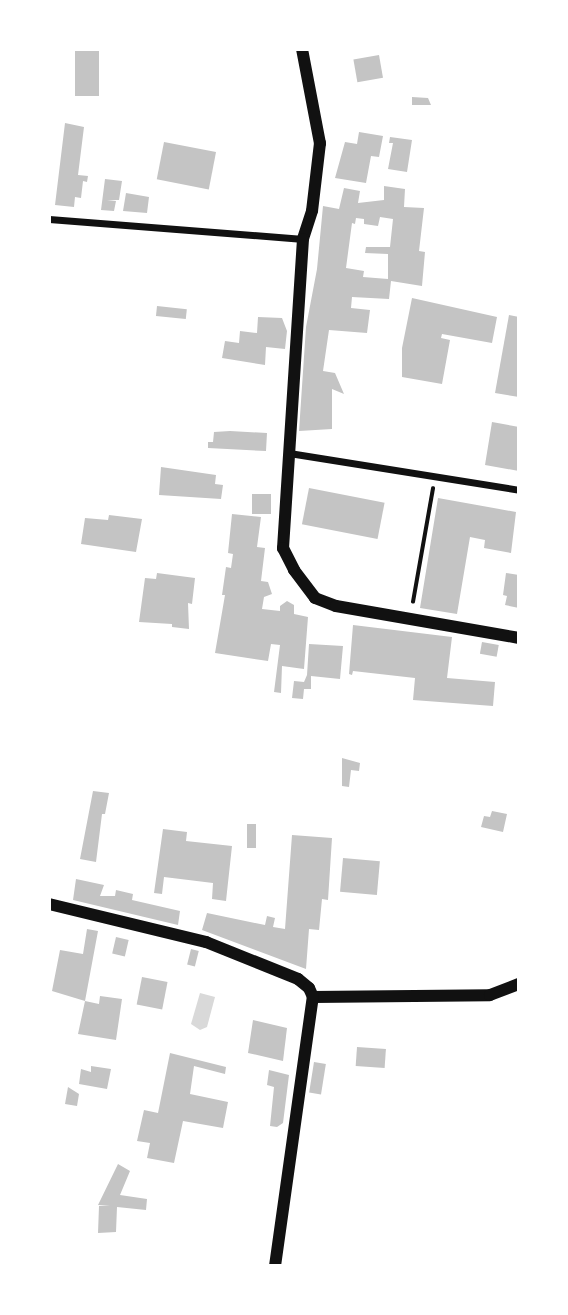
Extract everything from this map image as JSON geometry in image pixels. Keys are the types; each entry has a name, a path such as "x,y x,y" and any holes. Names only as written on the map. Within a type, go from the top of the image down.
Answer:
{"street":[{"path":"302,49 320,143 312,211 303,239 283,548 293,570 316,598 336,606 519,638"},
{"path":"49,219 303,239"},
{"path":"289,453 519,491"},
{"path":"49,904 206,942 298,979 309,988 313,997 275,1266"},
{"path":"313,997 490,995 519,984"}],"path":[{"path":"412,608 436,477"}],"shaded area":[{"path":"200,993 215,997 207,1027 200,1030 191,1024"}],"building":[{"path":"75,49 99,49 99,96 75,96"},
{"path":"379,55 383,78 357,82 353,60"},
{"path":"412,97 428,98 431,105 412,105"},
{"path":"65,123 84,127 78,175 88,176 87,182 83,181 81,198 75,197 74,207 55,205"},
{"path":"359,132 383,136 379,157 371,156 366,183 335,178 345,142 357,144"},
{"path":"390,137 412,140 407,172 388,169 393,143 389,143"},
{"path":"164,142 216,152 209,189 157,179"},
{"path":"105,179 122,181 119,200 107,200 116,201 114,211 101,210"},
{"path":"384,186 405,189 404,207 424,208 419,251 425,252 422,286 391,281 389,299 352,297 351,308 370,310 367,333 329,330 323,371 335,373 344,394 332,389 332,429 299,431 306,327 317,269 323,206 339,209 344,188 360,191 358,203 384,200","holes":["380,217 393,219 390,247 366,247 365,253 388,254 388,279 363,277 364,271 346,268 352,223 355,224 356,218 364,219 364,224 378,226"]},
{"path":"126,193 149,197 147,213 123,211"},
{"path":"412,298 497,317 492,343 442,334 441,338 450,340 442,384 402,377 402,348"},
{"path":"157,306 187,309 186,319 156,316"},
{"path":"509,315 519,317 519,397 495,393"},
{"path":"258,317 282,318 287,331 285,349 266,347 265,365 222,358 225,341 239,343 240,331 257,333"},
{"path":"492,422 519,427 519,471 485,465"},
{"path":"214,432 267,433 266,451 208,448 208,442 213,442"},
{"path":"161,467 216,475 215,484 223,485 221,499 159,495"},
{"path":"309,488 385,503 378,539 302,524"},
{"path":"252,494 271,494 271,514 252,514"},
{"path":"438,498 516,512 511,553 484,548 485,540 470,537 457,614 420,608"},
{"path":"232,514 261,517 257,547 265,548 261,581 268,582 272,594 264,597 262,609 280,611 280,606 287,601 294,605 294,614 308,617 304,669 282,666 281,693 274,692 280,645 271,644 268,661 215,653 225,595 222,595 226,567 231,568 233,554 228,553"},
{"path":"109,515 142,519 136,552 81,544 85,518 108,520"},
{"path":"157,573 195,578 192,604 188,603 189,629 172,627 172,624 139,622 145,578 156,579"},
{"path":"506,573 519,575 519,608 505,605 507,596 503,595"},
{"path":"353,625 452,637 447,678 495,682 493,706 413,700 415,678 353,671 352,675 349,674"},
{"path":"482,642 499,645 497,657 480,654"},
{"path":"309,644 343,646 340,679 311,676 311,689 304,689 303,699 292,698 294,681 304,682 307,675"},
{"path":"342,758 360,763 359,771 351,770 349,787 342,786"},
{"path":"93,791 109,793 105,814 102,814 96,862 80,859"},
{"path":"492,811 507,814 503,832 481,827 484,816 490,817"},
{"path":"247,824 256,824 256,848 247,848"},
{"path":"163,829 187,832 186,841 232,846 226,901 212,899 213,883 164,877 162,894 154,893"},
{"path":"292,835 332,838 328,900 322,899 319,930 309,929 306,969 202,930 207,913 265,925 267,916 275,918 273,927 285,929"},
{"path":"343,858 380,861 377,895 340,892"},
{"path":"76,879 104,885 100,896 115,896 116,890 133,894 132,900 180,911 178,925 73,900"},
{"path":"87,929 98,931 85,1001 52,991 60,950 83,954"},
{"path":"116,937 129,940 125,956 112,954"},
{"path":"191,949 199,951 195,966 187,965"},
{"path":"142,977 168,982 162,1009 137,1004"},
{"path":"100,996 122,999 116,1040 78,1034 85,1001 99,1004"},
{"path":"253,1020 287,1028 283,1061 248,1053"},
{"path":"357,1047 386,1049 385,1068 356,1066"},
{"path":"170,1053 226,1067 225,1074 194,1066 190,1094 228,1102 223,1128 183,1121 174,1163 147,1158 150,1143 137,1141 144,1110 158,1113"},
{"path":"314,1062 326,1064 321,1094 309,1093"},
{"path":"91,1066 111,1069 107,1089 79,1084 81,1069 91,1072"},
{"path":"269,1070 289,1075 283,1123 277,1127 270,1126 274,1087 267,1085"},
{"path":"68,1087 79,1094 77,1106 65,1104"},
{"path":"118,1164 130,1171 120,1195 147,1199 146,1210 117,1207 116,1232 98,1233 99,1206 110,1206 98,1205"}]}
